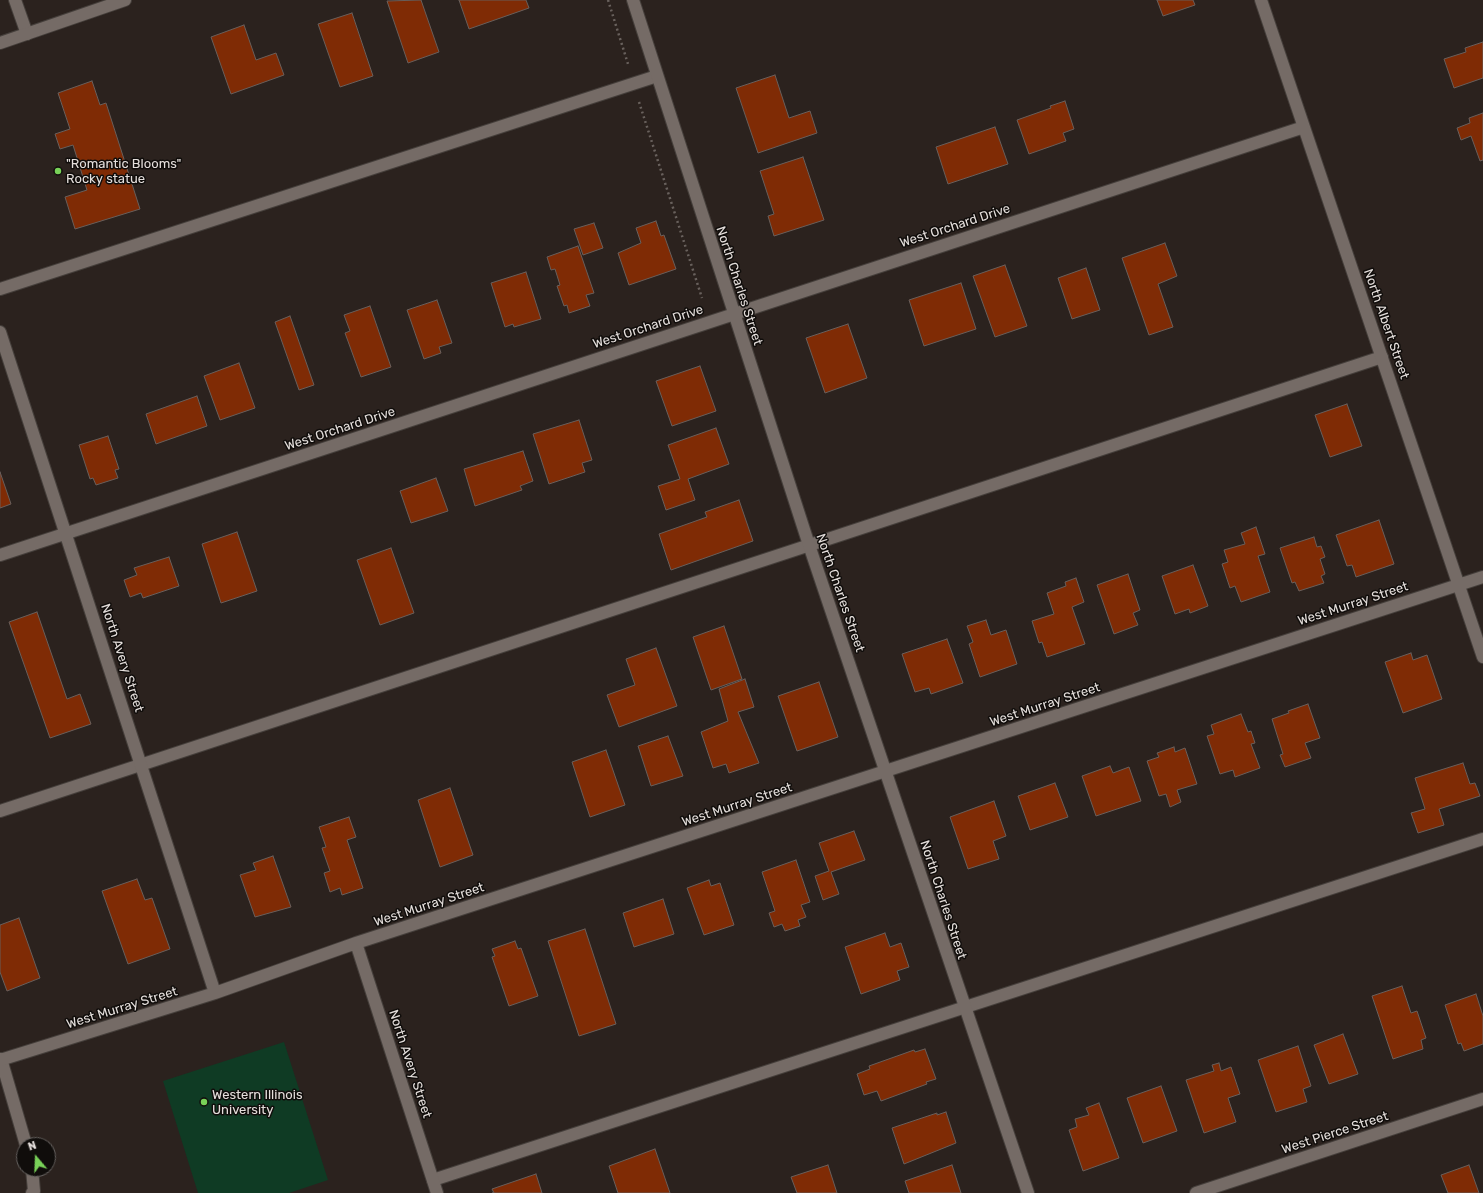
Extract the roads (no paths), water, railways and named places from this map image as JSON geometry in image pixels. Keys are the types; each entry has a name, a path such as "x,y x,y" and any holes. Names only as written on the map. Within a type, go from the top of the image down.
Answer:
{"street":[{"path":"15,0 27,34"},
{"path":"0,43 125,0"},
{"name":"North Charles Street","path":"633,0 733,314 809,545 1028,1193"},
{"name":"North Albert Street","path":"1261,0 1483,657"},
{"path":"0,289 657,76"},
{"name":"West Orchard Drive","path":"0,555 1304,127"},
{"name":"North Avery Street","path":"0,332 215,993"},
{"path":"0,810 1382,357"},
{"name":"West Murray Street","path":"1,1060 215,993 356,943 1483,576"},
{"path":"433,1180 1483,839"},
{"name":"North Avery Street","path":"356,943 437,1193"},
{"path":"1,1060 24,1137"},
{"name":"West Pierce Street","path":"1196,1193 1483,1099"},
{"path":"32,1193 34,1191 33,1177"}],"place":[{"name":"\"Romantic Blooms\" Rocky statue","path":"58,171"},
{"name":"Western Illinois University","path":"204,1102"}]}
